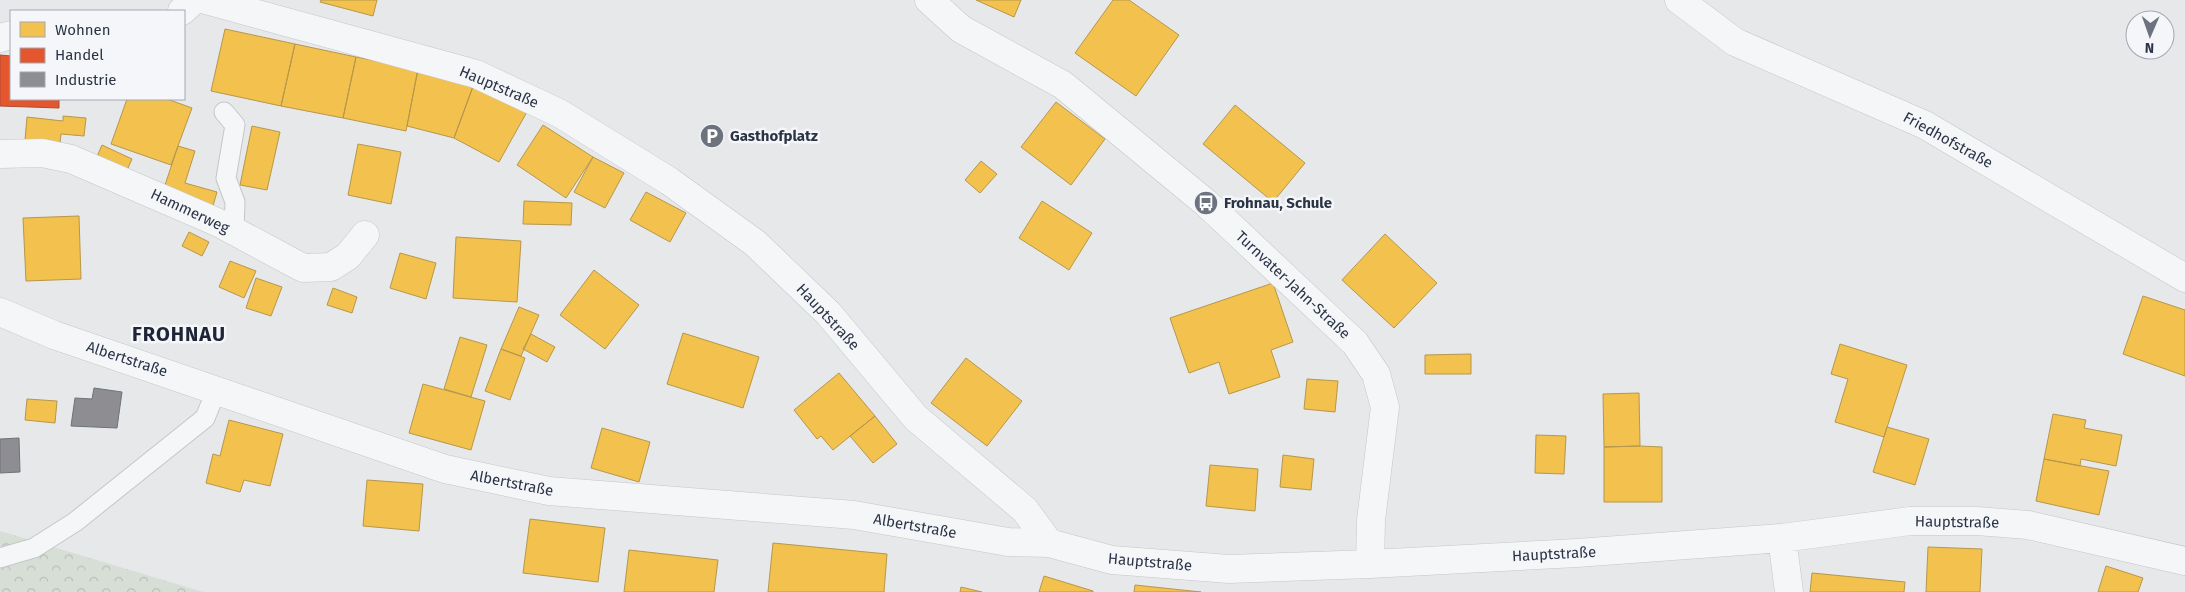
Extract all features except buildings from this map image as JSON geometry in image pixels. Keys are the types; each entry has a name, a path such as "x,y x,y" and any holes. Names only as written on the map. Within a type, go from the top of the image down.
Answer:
{"street":[{"path":"183,10 194,0"},
{"name":"Hauptstraße","path":"206,0 476,74 559,113 669,181 755,243 828,313 916,418 1024,510 1049,543 1112,560 1229,569 1577,553 1782,538 1910,521 1977,521 2028,525 2185,561"},
{"name":"Turnvater-Jahn-Straße","path":"929,0 961,29 1070,92 1206,203 1355,343 1376,374 1385,407 1371,520 1370,564"},
{"name":"Friedhofstraße","path":"1679,0 1735,42 1925,125 2185,278"},
{"name":"Hammerweg","path":"0,154 42,154 71,159 234,231 303,268 331,267 348,256 365,235"},
{"name":"Albertstraße","path":"0,312 54,335 217,389 445,470 549,491 854,515 1008,542 1049,543"},
{"path":"1782,538 1789,592"}],"lane":[{"path":"224,112 235,125 226,178 235,202 234,231"},
{"path":"0,558 34,548 76,522 205,418 217,389"}],"green space":[{"path":"0,531 203,592 0,592"}],"place":[{"name":"Gasthofplatz","path":"712,136"},
{"name":"Frohnau, Schule","path":"1206,203"}],"district":[{"name":"FROHNAU","path":"179,334"}]}
